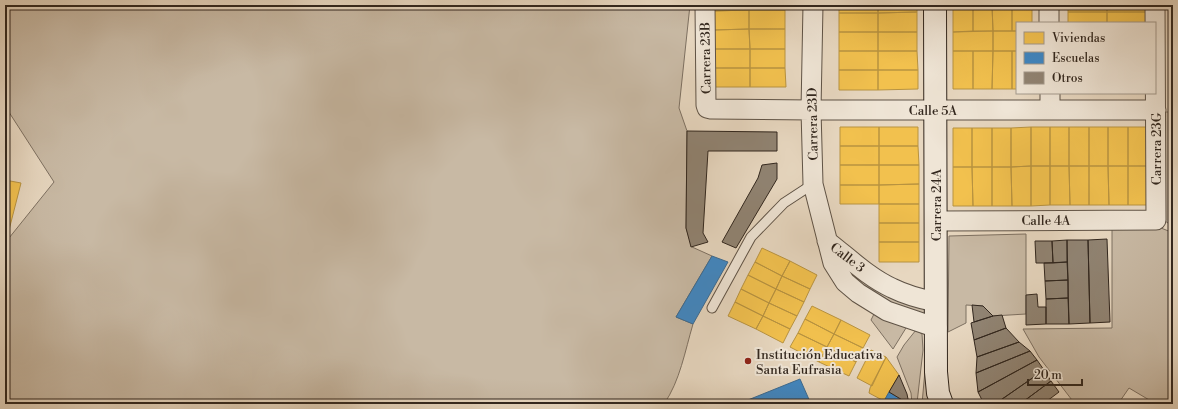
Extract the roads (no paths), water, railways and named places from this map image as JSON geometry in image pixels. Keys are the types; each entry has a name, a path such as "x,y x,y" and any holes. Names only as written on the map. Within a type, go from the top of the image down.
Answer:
{"street":[{"name":"Carrera 23B","path":"705,5 706,105 707,108 710,109"},
{"name":"Carrera 23D","path":"813,5 811,110 813,184 827,241"},
{"name":"Carrera 24A","path":"935,5 936,372 938,393 942,404"},
{"path":"1049,5 1049,22"},
{"name":"Carrera 23G","path":"1155,5 1155,22"},
{"name":"Carrera 23G","path":"1156,94 1156,220"},
{"name":"Calle 5A","path":"710,109 936,110 1050,102 1156,110"},
{"name":"Calle 4A","path":"936,221 1156,220"},
{"name":"Calle 3","path":"827,241 874,277 892,288 917,298 936,302"},
{"name":"Calle 3","path":"827,241 833,263 845,282 858,293 886,310 937,328"}],"lane":[{"path":"712,308 751,237 784,203 813,184"}],"place":[{"name":"Institución Educativa Santa Eufrasia","path":"748,361"}]}
